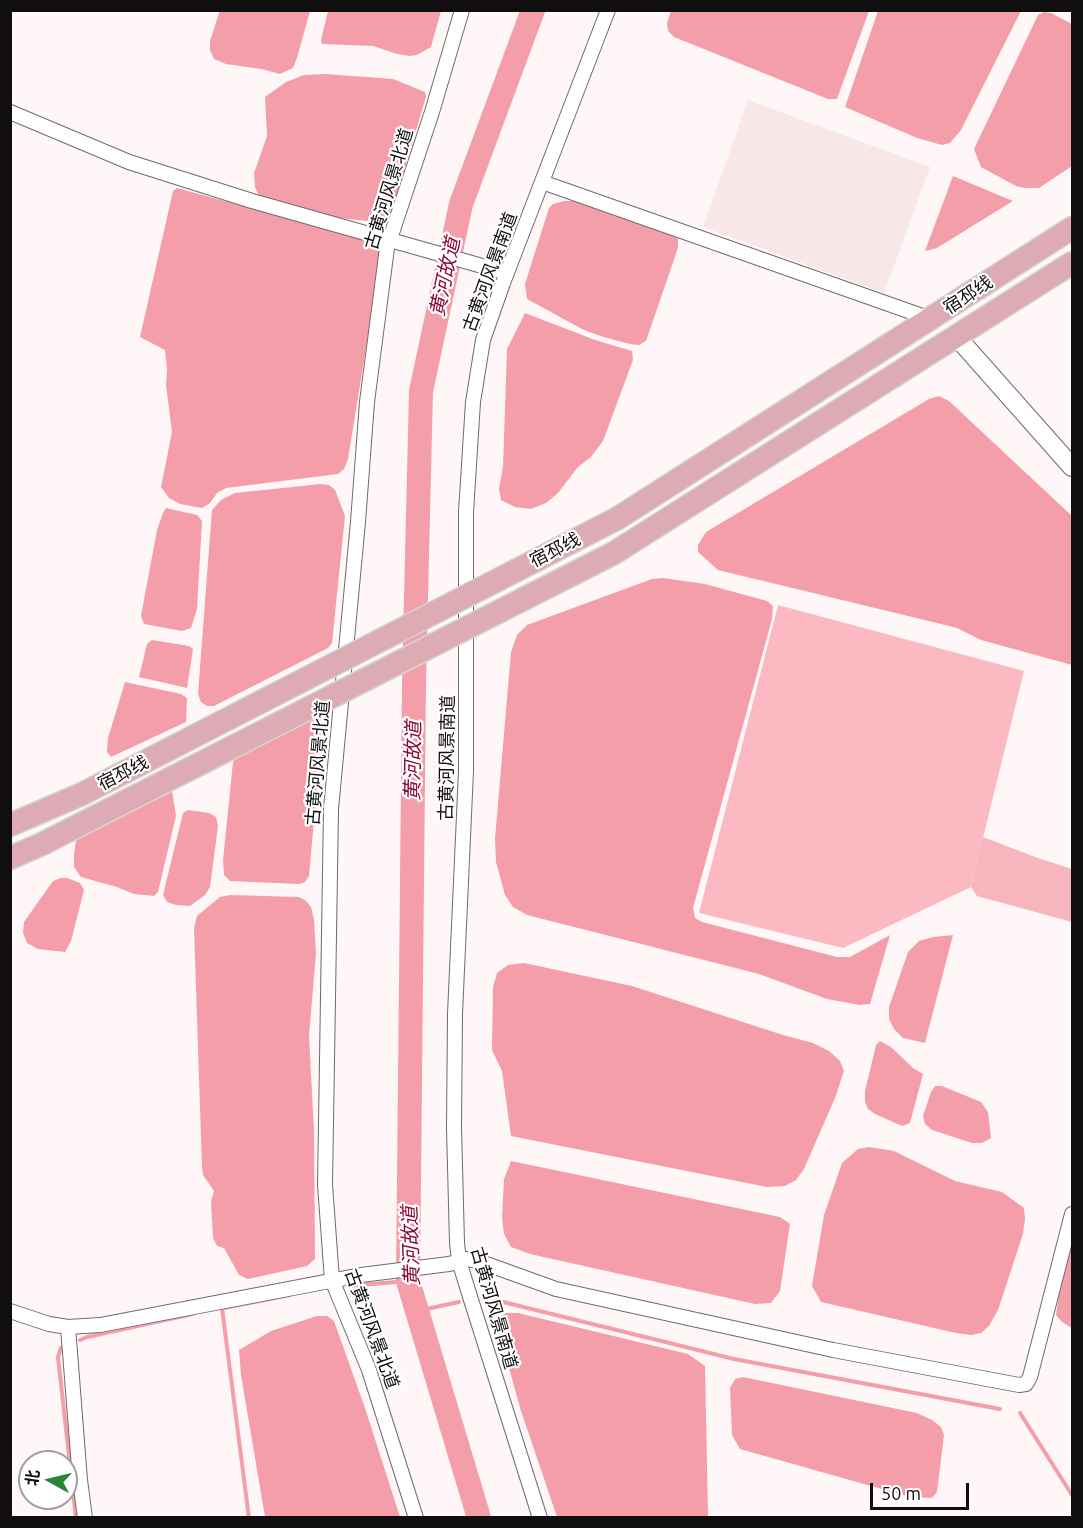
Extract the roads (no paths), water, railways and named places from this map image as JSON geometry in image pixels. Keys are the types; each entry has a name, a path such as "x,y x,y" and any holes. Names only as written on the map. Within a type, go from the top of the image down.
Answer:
{"main road":[{"name":"宿邳线","path":"10,825 82,794 618,518 1072,228"},
{"name":"宿邳线","path":"10,858 42,844 614,553 1072,263"}],"street":[{"name":"古黄河风景北道","path":"416,1518 369,1370 332,1280 325,1185 331,809 367,402 387,248 396,241 462,10"},
{"name":"古黄河风景南道","path":"540,1518 454,1262 455,1025 466,771 466,512 473,402 483,340 502,271 542,182 609,10"},
{"path":"10,112 129,162 252,201 502,271"},
{"path":"542,182 930,319"},
{"path":"956,336 1072,467"},
{"path":"10,1311 49,1324 68,1327 100,1325 332,1280 467,1259 556,1289 833,1350 1019,1385 1026,1384 1030,1377 1072,1214"},
{"path":"68,1327 85,1518"}],"waterway":[{"name":"黄河故道","path":"479,1518 408,1281 414,681 421,391 461,204 533,10"},
{"path":"348,1286 408,1281"},
{"path":"224,1308 290,1295"},
{"path":"483,1297 734,1359 1000,1409"},
{"path":"417,1311 459,1302"},
{"path":"222,1308 249,1518"},
{"path":"80,1340 193,1314"},
{"path":"61,1348 58,1357 76,1518"},
{"path":"1020,1413 1072,1495"}]}
